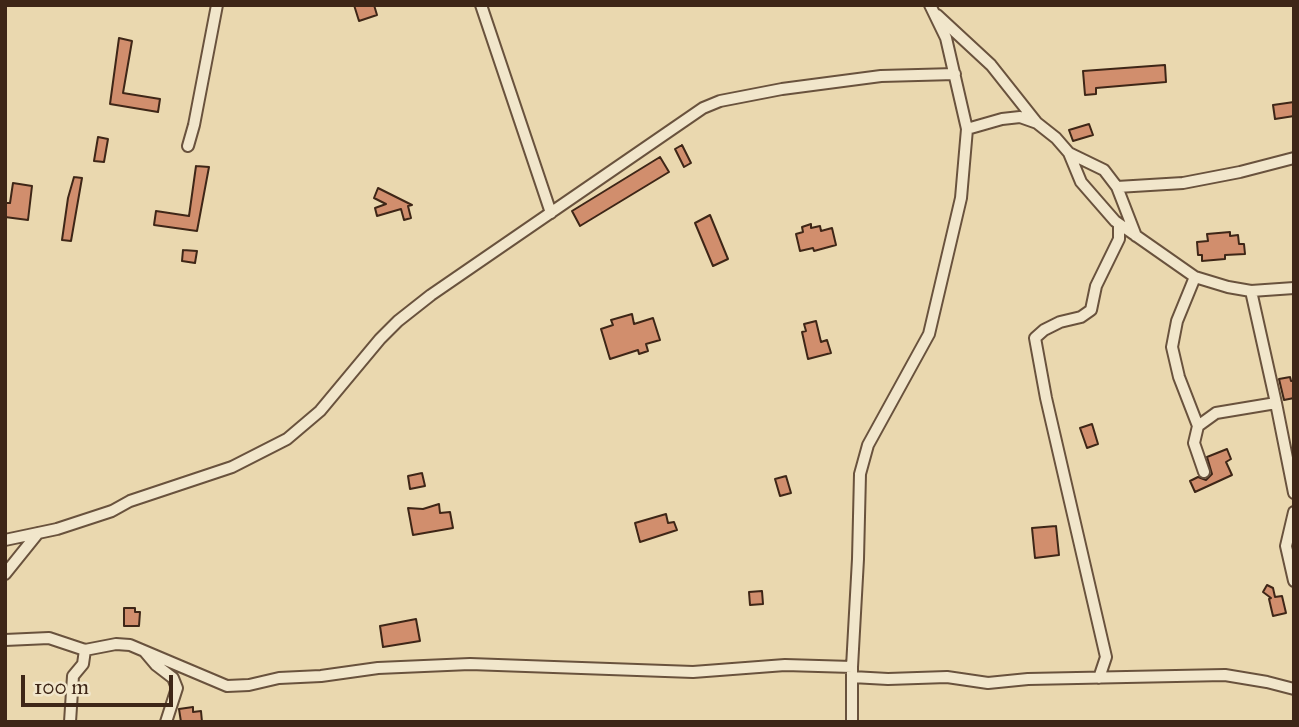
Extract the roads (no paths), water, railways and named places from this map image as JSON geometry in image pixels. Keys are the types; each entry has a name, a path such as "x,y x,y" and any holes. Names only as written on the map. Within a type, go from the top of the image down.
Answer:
{"street":[{"path":"188,146 217,5"},
{"path":"481,5 551,213"},
{"path":"852,722 860,474 868,444 929,334 961,198 967,129 946,38 931,8"},
{"path":"931,8 991,65 1037,124"},
{"path":"5,540 96,517 130,501 232,467 287,439 320,411 398,321 431,295 703,108 782,89 870,78 955,74"},
{"path":"967,129 1020,117 1037,124 1056,138 1069,153 1081,181 1097,203 1119,224 1195,276 1251,291 1294,288"},
{"path":"1069,153 1104,170 1117,187 1137,237"},
{"path":"1117,187 1183,183 1294,158"},
{"path":"1099,678 1106,657 1045,398 1035,338 1044,330 1081,317 1091,310 1096,286 1119,239 1119,224"},
{"path":"1195,276 1177,321 1172,347 1179,377 1198,426 1194,443 1204,472"},
{"path":"1251,291 1294,493"},
{"path":"1198,426 1216,414 1276,403"},
{"path":"1294,512 1286,545 1294,581"},
{"path":"5,575 38,533"},
{"path":"5,640 49,638 85,650 130,645 227,685 249,685 279,678 321,676 378,668 470,664 693,672 785,665 852,672 888,680 947,677 988,683 1028,679 1225,675 1294,689"},
{"path":"70,722 73,676 83,664 85,650"},
{"path":"143,650 173,678 177,688 166,722"}]}
